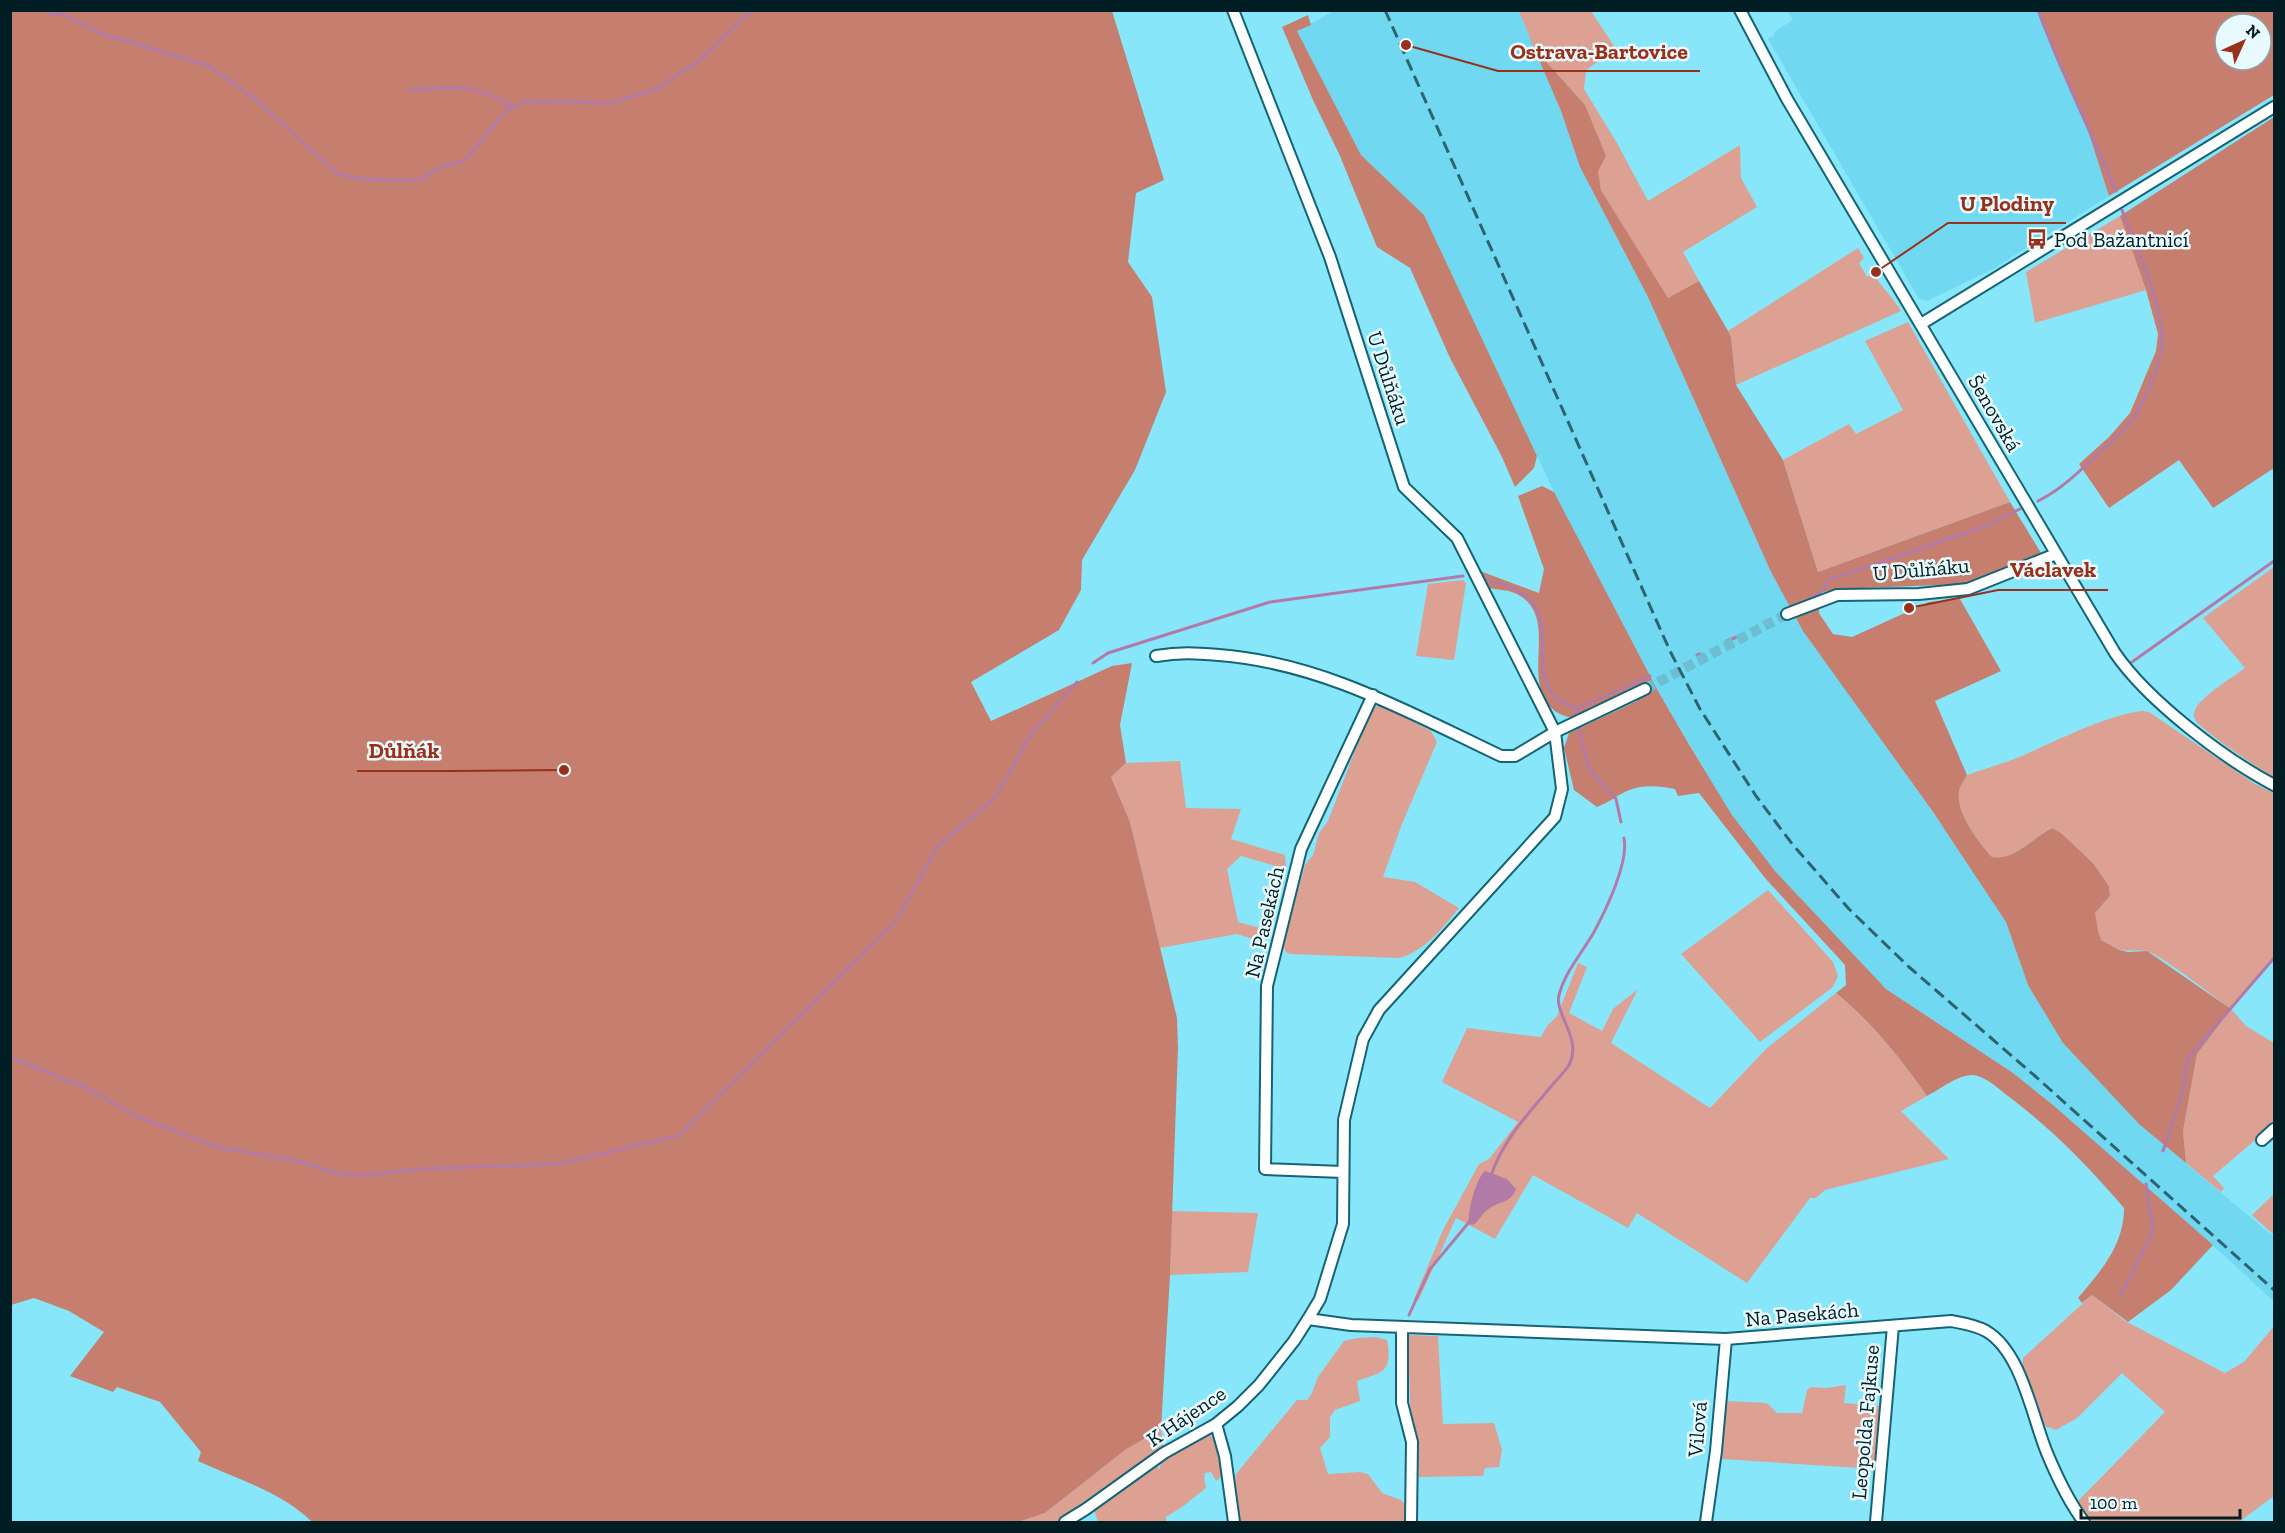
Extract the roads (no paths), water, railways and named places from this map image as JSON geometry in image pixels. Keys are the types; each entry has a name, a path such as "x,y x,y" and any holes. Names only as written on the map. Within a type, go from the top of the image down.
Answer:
{"street":[{"name":"U Důlňáku","path":"1233,10 1330,257 1404,487 1457,538 1555,732"},
{"name":"Šenovská","path":"1740,10 1752,37 1787,99 2127,671 2147,692 2223,753 2253,774 2274,785"},
{"path":"1921,324 2274,107"},
{"name":"U Důlňáku","path":"1787,614 1837,595 1919,594 1968,589 2056,554"},
{"path":"1156,656 1179,652 1244,657 1312,672 1373,695 1502,756 1515,756 1555,732 1644,689"},
{"name":"Na Pasekách","path":"1343,1172 1265,1169 1267,986 1301,849 1373,695"},
{"path":"1308,1319 1320,1299 1343,1224 1344,1120 1363,1039 1379,1010 1555,817 1562,789 1555,732"},
{"path":"2262,1140 2274,1129"},
{"name":"Na Pasekách","path":"1308,1319 1351,1325 1726,1340 1951,1321 1967,1324 1986,1331 2009,1355 2019,1374 2047,1452 2067,1495 2084,1522"},
{"name":"K Hájence","path":"1065,1522 1164,1453 1216,1424 1238,1406 1294,1341 1308,1319"},
{"name":"Leopolda Fajkuse","path":"1876,1522 1893,1326"},
{"path":"1402,1327 1402,1402 1412,1442 1411,1522"},
{"name":"Vilová","path":"1706,1522 1716,1451 1726,1340"},
{"path":"1216,1424 1225,1456 1234,1522"}],"waterway":[{"path":"48,13 62,14 100,33 209,66 255,99 338,174 360,179 419,180 441,167 464,161 506,111 526,101 611,103 657,89 701,59 752,10"},
{"path":"2038,10 2116,191"},
{"path":"408,90 450,87 473,89 512,107"},
{"path":"2038,501 2073,477 2126,428 2140,407 2160,357 2162,336 2157,305 2122,210"},
{"path":"1798,605 1820,593 1829,580 1983,527 2020,509"},
{"path":"2132,662 2274,561"},
{"path":"1093,663 1108,653 1270,602 1463,576"},
{"path":"1481,579 1517,591 1528,598 1536,608 1541,621 1545,679 1550,691 1560,701 1578,708 1650,676"},
{"name":"U Důlňáku","path":"1727,641 1739,636"},
{"path":"10,1057 87,1088 136,1116 220,1148 294,1160 339,1174 368,1175 418,1169 557,1164 678,1136 896,921 938,846 995,798 1032,733 1077,682"},
{"path":"1575,719 1574,714 1578,708"},
{"path":"1577,725 1589,769 1616,799 1621,822"},
{"path":"1491,1176 1501,1152 1516,1130 1569,1065 1573,1046 1560,1010 1559,995 1565,978 1594,932 1610,899 1623,860 1624,838"},
{"path":"2163,1151 2183,1091 2188,1058 2274,958"},
{"path":"2121,1295 2153,1231 2146,1184"},
{"path":"1409,1315 1430,1269 1470,1221"}],"tunnel":[{"path":"1645,689 1787,614"}],"railway":[{"path":"1385,10 1670,651 1700,709 1756,796 1793,845 1849,909 1909,967 2035,1076 2274,1290"}],"place":[{"name":"Ostrava-Bartovice","path":"1406,45"},
{"name":"Pod Bažantnicí","path":"2037,239"},
{"name":"U Plodiny","path":"1876,272"},
{"name":"Václavek","path":"1909,608"},
{"name":"Důlňák","path":"564,770"}]}
